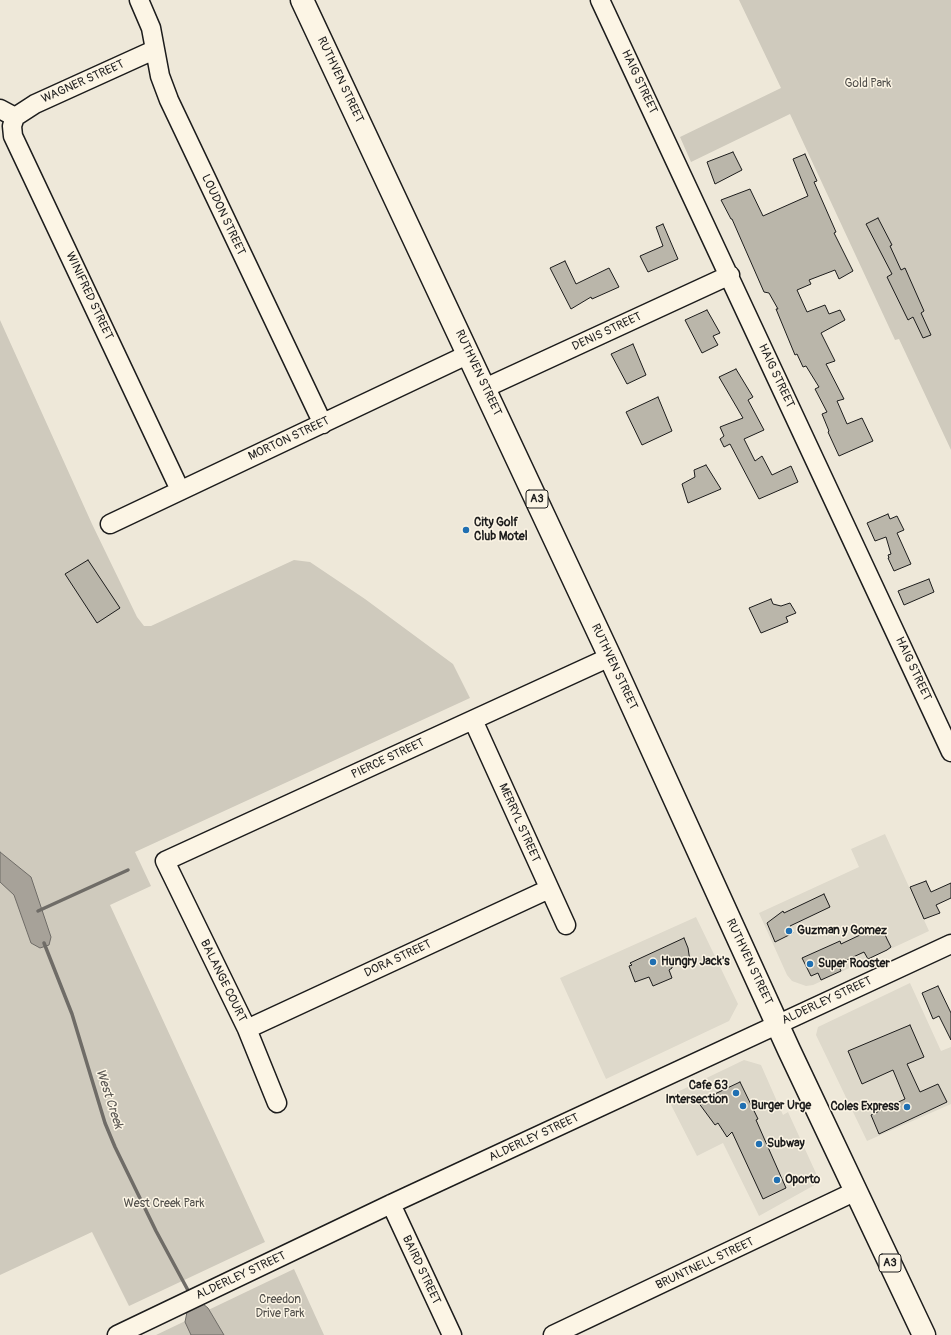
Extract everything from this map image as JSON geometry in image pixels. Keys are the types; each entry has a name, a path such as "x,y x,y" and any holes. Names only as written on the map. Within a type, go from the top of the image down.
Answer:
{"highway":[{"name":"RUTHVEN STREET","path":"302,0 485,388 778,1024 924,1335"}],"street":[{"name":"LOUDON STREET","path":"139,0 151,28 160,76 169,100 323,424"},
{"name":"HAIG STREET","path":"600,0 730,275 951,752"},
{"name":"WAGNER STREET","path":"8,113 35,104 154,50"},
{"name":"WINIFRED STREET","path":"8,113 13,136 180,490"},
{"name":"DENIS STREET","path":"485,388 730,275"},
{"name":"MORTON STREET","path":"110,524 469,354"},
{"name":"PIERCE STREET","path":"165,861 610,657"},
{"name":"MERRYL STREET","path":"473,720 548,889 566,925"},
{"name":"BALANGE COURT","path":"165,861 246,1029 277,1103"},
{"name":"DORA STREET","path":"246,1029 548,889"},
{"name":"ALDERLEY STREET","path":"117,1335 391,1204 951,944"},
{"name":"BRUNTNELL STREET","path":"553,1335 856,1191"},
{"name":"BAIRD STREET","path":"391,1204 452,1335"}],"shaded area":[{"path":"885,834 929,931 813,985 806,986 792,981 787,975 759,913 859,867 851,849"},
{"path":"0,852 31,877 51,937 49,945 40,948 31,943 14,895 0,882"},
{"path":"696,917 738,1004 729,1021 606,1079 560,978"},
{"path":"910,983 941,1051 951,1047 951,1104 867,1141 816,1035 818,1027"},
{"path":"744,1060 761,1065 783,1115 788,1112 820,1182 759,1216 723,1143 697,1156 667,1097"},
{"path":"203,1304 208,1308 224,1335 191,1335 185,1322 187,1312"}],"green space":[{"name":"Gold Park","path":"739,0 951,0 951,450 899,339 895,340 790,114 691,162 680,137 781,88"},
{"name":"West Creek Park","path":"0,320 92,524 137,617 144,626 151,626 294,560 310,562 365,599 453,664 470,698 135,852 151,886 110,905 265,1242 129,1306 92,1232 0,1275"},
{"name":"Creedon Drive Park","path":"294,1269 324,1335 156,1335"}],"building":[{"path":"733,152 742,170 715,184 707,162"},
{"path":"805,154 817,181 814,182 836,232 834,233 853,271 839,279 835,270 809,280 811,284 797,290 807,312 825,305 829,314 840,310 845,320 821,333 835,361 826,364 844,399 837,401 847,424 862,418 873,441 839,456 822,414 827,412 815,389 819,387 806,366 803,367 797,354 795,355 776,309 778,309 769,293 764,292 732,219 721,200 750,189 763,216 808,196 793,159"},
{"path":"878,218 892,245 890,246 901,270 905,268 924,311 921,313 931,335 923,338 913,317 908,320 887,277 892,274 866,224"},
{"path":"663,224 678,259 648,272 640,256 663,246 656,227"},
{"path":"565,261 576,284 609,268 619,287 592,299 591,297 571,309 550,268"},
{"path":"707,310 720,333 713,336 718,345 702,353 685,320"},
{"path":"633,344 646,375 627,384 611,354"},
{"path":"736,369 753,397 748,400 764,430 744,439 755,461 762,456 772,475 791,466 798,482 759,499 730,444 724,447 720,439 724,436 720,427 743,418 719,377"},
{"path":"658,397 672,431 642,445 626,412"},
{"path":"706,465 721,489 688,503 682,484 695,477 694,470"},
{"path":"888,514 890,519 897,516 904,530 897,533 911,564 894,571 888,558 888,555 891,554 886,537 875,541 867,523"},
{"path":"88,560 120,608 97,623 65,574"},
{"path":"929,579 934,592 904,605 898,591"},
{"path":"771,599 773,604 781,606 790,603 796,613 786,617 788,622 761,633 749,608"},
{"path":"926,881 931,892 951,883 951,898 936,905 940,913 924,919 910,887"},
{"path":"824,894 830,907 790,926 793,933 775,942 767,923 783,911 784,913"},
{"path":"877,927 879,932 883,930 891,947 887,950 868,959 864,952 838,964 841,971 821,980 818,973 811,976 802,958 840,941 841,944"},
{"name":"Hungry Jack's","path":"684,938 688,948 690,961 676,962 676,965 672,966 669,970 672,978 653,986 649,977 635,982 629,966 632,965 630,963"},
{"path":"938,986 951,1013 951,1040 939,1016 933,1019 922,993"},
{"path":"910,1025 924,1057 907,1064 920,1092 938,1084 947,1102 879,1134 871,1115 905,1099 893,1070 862,1084 848,1051"},
{"path":"740,1082 758,1119 756,1120 786,1188 763,1199 732,1132 727,1137 718,1123 715,1125 698,1102"}],"waterway":[{"path":"38,911 128,870"},
{"name":"West Creek","path":"44,943 72,1014 105,1123 115,1147 156,1231 190,1294"}],"place":[{"name":"City Golf Club Motel","path":"466,530"},
{"name":"Guzman y Gomez","path":"789,931"},
{"name":"Hungry Jack's","path":"653,962"},
{"name":"Super Rooster","path":"810,964"},
{"name":"Cafe 63 Intersection","path":"736,1093"},
{"name":"Burger Urge","path":"743,1106"},
{"name":"Coles Express","path":"907,1107"},
{"name":"Subway","path":"759,1144"},
{"name":"Oporto","path":"777,1180"}]}
